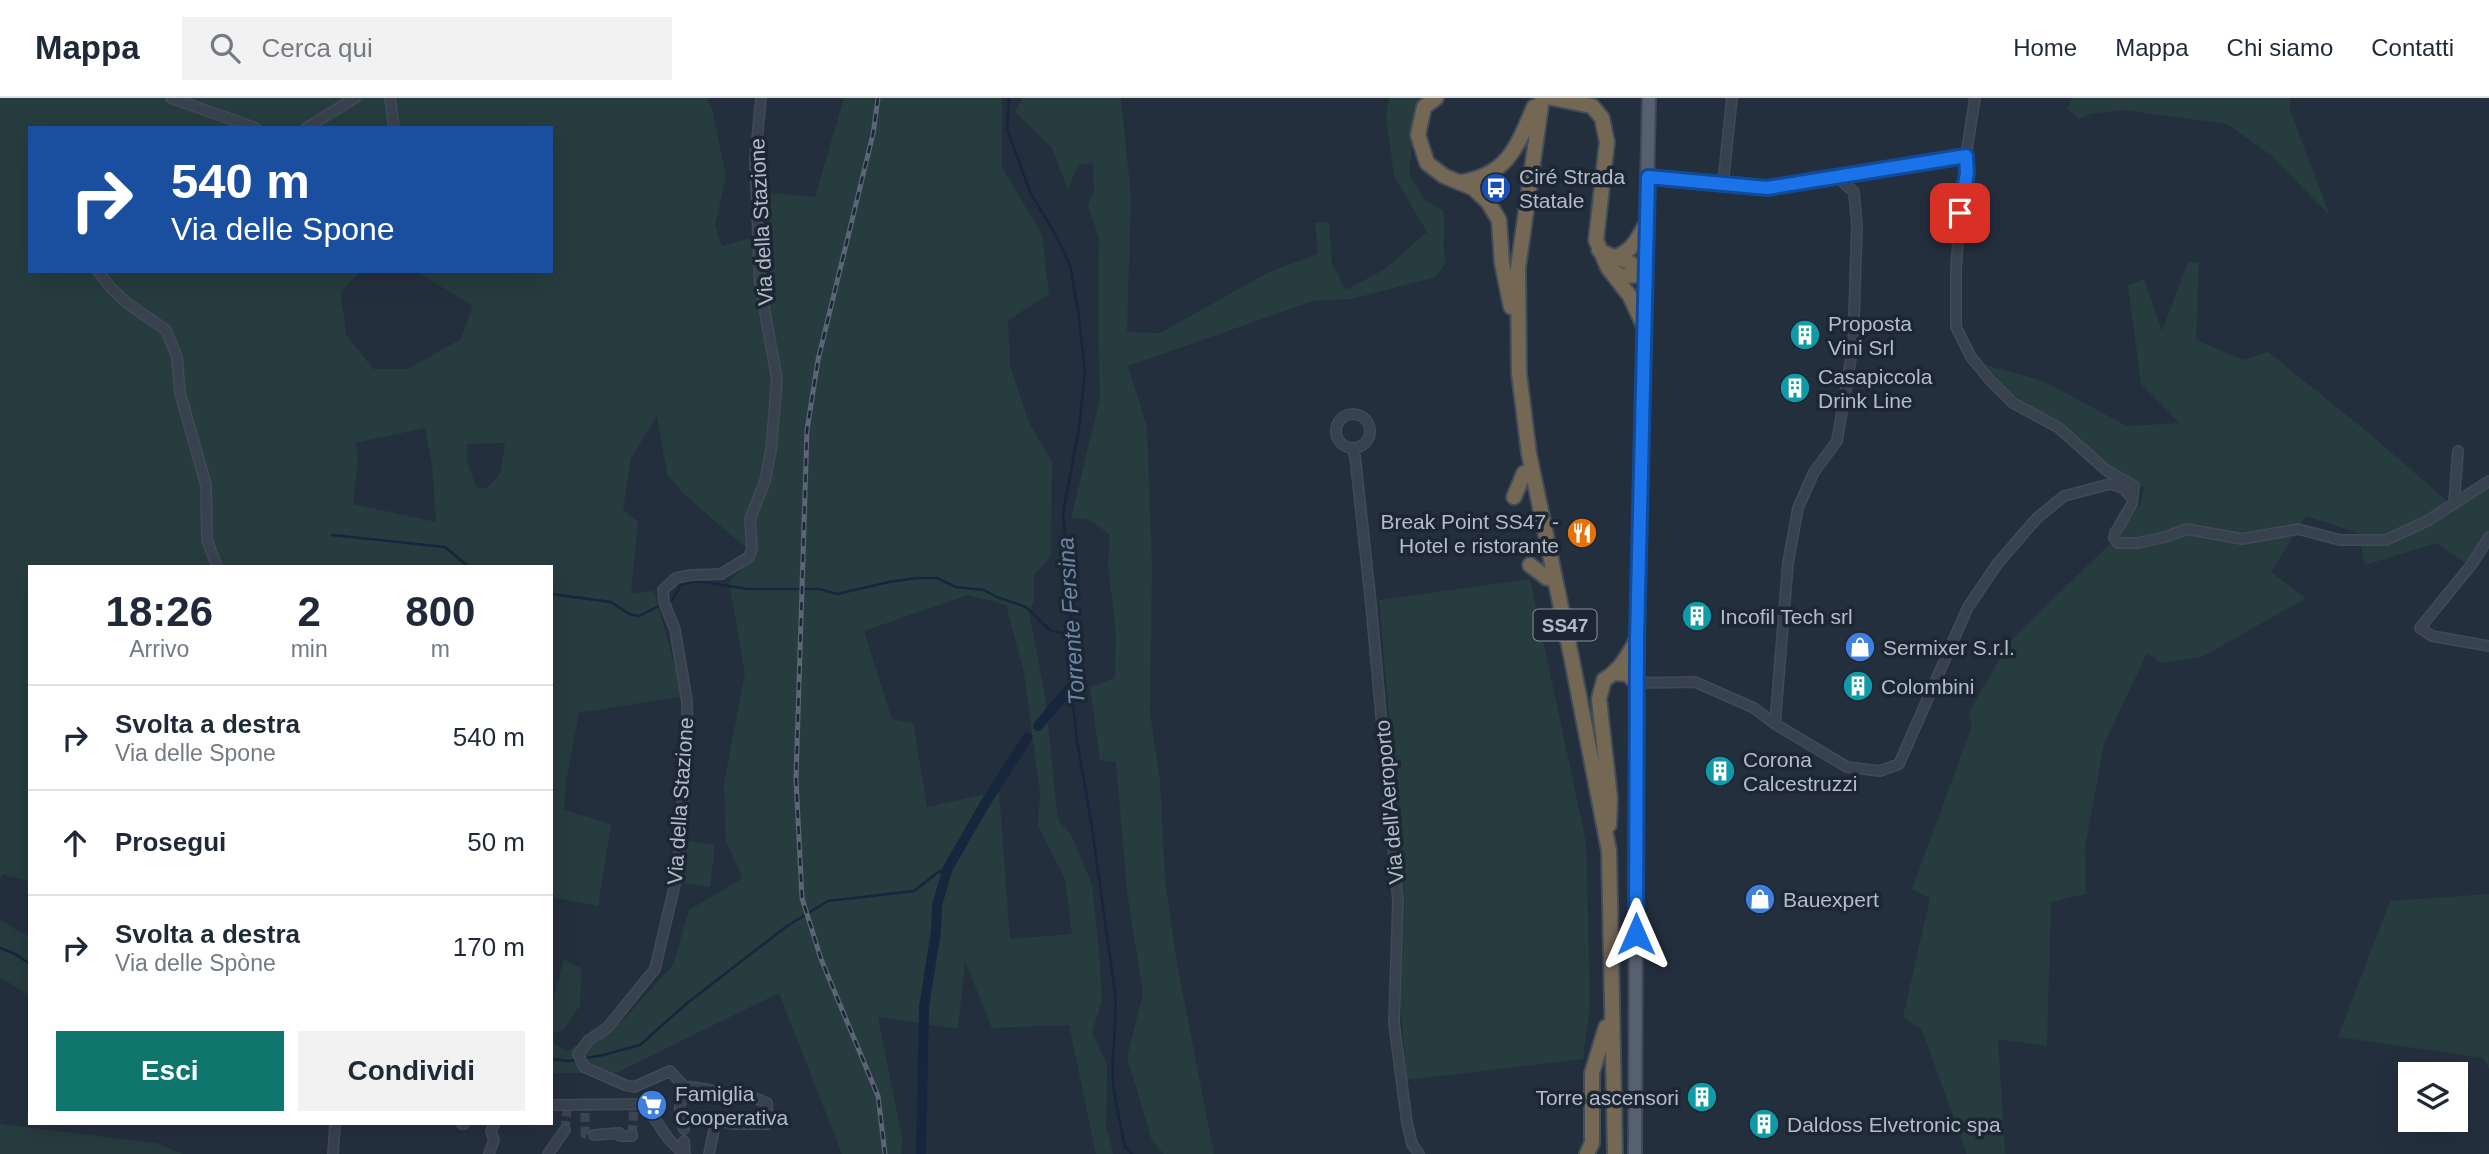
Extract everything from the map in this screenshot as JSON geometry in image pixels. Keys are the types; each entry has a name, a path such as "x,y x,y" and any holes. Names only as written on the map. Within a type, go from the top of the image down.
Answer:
{"highway":[{"path":"1436,98 1424,107 1418,135 1427,163 1444,176 1474,188 1488,202 1499,220 1502,263 1512,308"},
{"path":"1552,98 1592,106 1602,118 1607,142 1596,240 1599,250 1630,296 1643,324"},
{"path":"1462,182 1482,179 1500,168 1520,142 1537,101"},
{"name":"SS47","path":"1537,101 1521,207 1512,308 1513,372 1524,473 1596,816 1604,911 1607,1154"},
{"name":"SS47","path":"1537,101 1518,268 1519,373 1529,454 1609,851 1615,1154"},
{"path":"1610,263 1635,245 1645,226"},
{"path":"1610,263 1626,260 1636,265 1644,275"},
{"path":"1514,497 1524,473"},
{"path":"1530,565 1547,578"},
{"path":"1609,851 1610,798 1599,699 1604,680 1625,661 1637,639"},
{"path":"1614,673 1626,674 1637,683"},
{"path":"1587,1154 1592,1143 1592,1073 1606,1027"}],"main road":[{"path":"1636,1154 1637,639 1648,98"}],"street":[{"path":"171,98 250,126"},
{"path":"309,126 355,98"},
{"path":"390,98 394,126"},
{"name":"Via della Stazione","path":"634,1087 584,1067 578,1054 589,1040 607,1028 655,969 679,867 680,825 688,755 687,701 675,630 664,602 663,590 676,578 721,574 749,557 752,548 750,519 765,481 777,379 760,285 755,160 761,98"},
{"path":"1723,183 1732,98"},
{"path":"1975,98 1960,213 1956,327 1971,357 2013,403 2059,428 2106,470 2134,485 2132,503 2114,538 2121,545 2165,537 2187,529 2242,539 2298,529 2340,540 2386,540 2427,521 2489,481"},
{"path":"1648,177 1767,188 1966,156"},
{"path":"1775,724 1788,563 1798,508 1814,472 1837,441 1853,346 1857,225 1854,192 1838,178"},
{"path":"99,273 110,288 127,303 166,330 177,357 180,393 206,485 207,540 216,565"},
{"name":"Via dell'Aeroporto","path":"1352,448 1371,604 1398,901 1394,1023 1407,1124 1412,1144 1419,1154"},
{"path":"2454,503 2458,451"},
{"path":"1637,683 1695,682 1754,708 1775,724 1847,767 1880,771 1899,764 1968,607 2006,554 2037,518 2064,496 2110,484 2123,488 2131,497"},
{"path":"2489,537 2472,564 2420,628 2432,636 2489,646"},
{"path":"634,1107 634,1087 670,1071 684,1086 711,1090"},
{"path":"684,1086 679,1109 684,1129"},
{"path":"709,1154 716,1120 733,1124 768,1124 767,1102 748,1095 727,1093"},
{"path":"553,1105 585,1109 645,1104 667,1137 684,1154"},
{"path":"333,1154 335,1125"},
{"path":"489,1154 494,1140 491,1130 494,1125"},
{"path":"548,1154 565,1130"},
{"path":"594,1135 632,1134"},
{"path":"684,1141 684,1154"}],"green space":[{"path":"0,98 707,98 713,113 726,176 715,226 722,246 766,234 767,193 815,197 844,98 1002,98 1002,167 1042,235 1049,294 1008,320 1010,365 1029,423 1052,461 1051,556 1034,575 1034,601 1029,612 1045,696 1058,821 1071,834 1092,885 1102,1001 1092,1032 1107,1065 1106,1126 1113,1154 1096,1154 1069,1025 992,1028 965,961 958,1029 878,1017 903,1142 901,1154 842,1154 779,993 616,1073 553,1073 553,1043 567,1051 626,1017 673,965 689,910 743,878 726,842 724,783 745,673 729,582 754,555 684,494 667,474 657,416 631,458 623,509 638,522 631,593 654,591 683,696 579,713 566,782 564,810 611,824 598,906 553,897 553,565 28,565 28,881 2,874 0,880","holes":["425,428 432,464 436,522 353,504 358,458 355,443","505,443 501,472 487,488 476,487 467,461 467,444","968,595 1006,605 1024,672 1040,793 1038,826 1065,879 1072,934 1010,939 999,791 927,807 913,723 892,719 864,631"]},
{"path":"1022,98 1121,98 1131,197 1127,332 1160,333 1269,272 1318,254 1315,223 1329,222 1332,264 1346,290 1385,269 1427,232 1394,176 1386,116 1389,98 1423,98 1416,105 1409,174 1425,200 1443,211 1446,263 1435,277 1352,299 1313,301 1128,366 1147,427 1152,565 1150,713 1160,780 1165,879 1177,964 1214,1154 1164,1154 1152,1141 1127,1057 1143,994 1127,891 1116,762 1100,760 1090,687 1115,678 1116,634 1108,564 1110,535 1090,520 1071,518 1100,399 1099,238 1088,205 1094,191 1093,163 1078,165 1068,190 1052,148 1015,112"},
{"path":"2072,98 2290,98 2290,110 2330,216 2271,155 2227,124 2123,110 2091,114 2079,119 2067,109"},
{"path":"2188,262 2199,263 2196,340 2244,360 2268,352 2370,434 2454,507 2489,484 2489,537 2467,564 2437,543 2365,565 2358,533 2306,516 2271,572 2306,598 2204,656 2162,663 2147,653 2104,744 2085,848 2086,894 2051,902 2047,1046 1998,1039 2005,1154 1967,1154 1922,1030 1903,1017 1930,898 1912,889 1972,726 1969,712 2010,641 2120,534 2140,505 2144,487 2106,478 2011,394 1986,365 2043,381 2127,426 2180,423 2141,384 2128,285 2144,279 2162,331"},
{"path":"1530,579 1586,842 1590,1006 1583,1059 1407,1080 1400,1000 1405,902 1379,600"},
{"path":"688,841 715,845 710,887 683,883"},
{"path":"2489,894 2489,1069 2483,1058 2338,1037 2390,901"},
{"path":"0,920 28,936 28,995 0,977"},
{"path":"564,959 581,968 580,1005 564,1030 553,1033 553,1000"},
{"path":"0,1124 156,1143 183,1154 0,1154"}],"waterway":[{"name":"Torrente Fersina","path":"1009,98 1007,129 1030,192 1070,265 1078,310 1085,372 1079,428 1063,513 1072,606 1067,650 1077,741 1115,992 1114,1089 1125,1147 1132,1154"},
{"path":"332,535 445,547 467,565"},
{"path":"553,594 611,602 629,614 639,616 673,599 681,585 696,581 748,589 819,589 837,594 889,582 937,578 956,587 984,590 1026,607 1050,630 1069,635"},
{"path":"1038,726 1071,687"},
{"path":"921,1154 924,1007 936,931 937,905 948,868 1027,738"},
{"path":"553,1059 569,1061 640,1045 686,1004 787,926 828,901 914,891 948,868"},
{"path":"0,948 28,963"}],"tunnel":[{"path":"565,1130 567,1110"},
{"path":"632,1134 634,1110"},
{"path":"585,1113 585,1134 594,1135"}],"railway":[{"path":"878,98 873,134 818,360 807,430 796,779 802,898 821,959 878,1096 885,1154"}],"place":[{"name":"Ciré Strada Statale","path":"1496,188"},
{"name":"Proposta Vini Srl","path":"1805,335"},
{"name":"Casapiccola Drink Line","path":"1795,388"},
{"name":"Break Point SS47 - Hotel e ristorante","path":"1582,533"},
{"name":"Incofil Tech srl","path":"1697,616"},
{"name":"Sermixer S.r.l.","path":"1860,647"},
{"name":"Colombini","path":"1858,686"},
{"name":"Corona Calcestruzzi","path":"1720,771"},
{"name":"Bauexpert","path":"1760,899"},
{"name":"Torre ascensori","path":"1702,1097"},
{"name":"Famiglia Cooperativa","path":"652,1105"},
{"name":"Daldoss Elvetronic spa","path":"1764,1124"}],"route":[{"path":"1636,934 1637,639 1648,177 1767,188 1966,156 1967,173 1960,213"}]}
